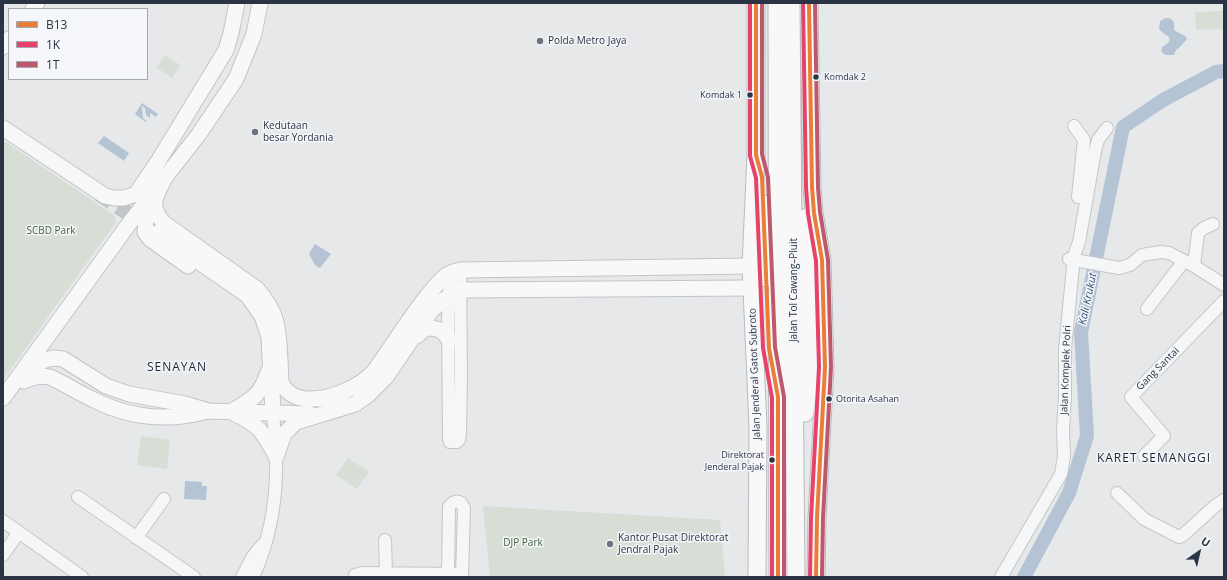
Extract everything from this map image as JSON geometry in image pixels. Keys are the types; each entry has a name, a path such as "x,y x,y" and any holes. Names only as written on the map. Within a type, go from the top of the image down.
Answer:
{"highway":[{"name":"Jalan Jenderal Gatot Subroto","path":"756,3 756,155 751,266 758,428 757,577"},
{"name":"Jalan Tol Cawang–Pluit","path":"777,3 778,577"},
{"name":"Jalan Tol Cawang–Pluit","path":"791,3 796,577"},
{"path":"796,517 808,375 805,3"},
{"path":"809,3 812,187 814,213 822,260 825,367 817,518 816,577"},
{"path":"756,155 762,177 769,348 778,397"}],"main road":[{"path":"3,128 105,196 124,198 136,194 159,160 226,50 237,3"},
{"path":"3,398 131,221 199,134 236,79 254,34 260,3"},
{"path":"131,221 159,160"},
{"path":"166,176 156,195 154,204 158,217 165,224 257,289 274,314 277,327 270,368 264,386 257,395 230,412"},
{"path":"147,202 145,232 150,239 232,296 243,306 274,346"},
{"path":"158,232 247,295 262,316 269,337 274,346 284,389 294,396 305,399 318,399 353,388 375,370 422,302 455,271 751,266"},
{"path":"690,267 691,288"},
{"path":"276,456 284,434 296,422 355,404 368,395 386,377 431,311 455,293 752,288"},
{"path":"412,340 425,328 438,328 449,340"},
{"path":"3,407 37,365 45,360 53,358 63,359 106,386 129,394 185,404 208,411 320,414"},
{"path":"270,368 273,412"},
{"path":"22,382 34,376 50,377 96,401 127,413 142,416 169,418 194,415 208,411"},
{"path":"230,412 244,417 264,432 276,456"}],"street":[{"path":"1058,375 1073,260 1084,140 1074,126"},
{"name":"Jalan Komplek Polri","path":"1001,577 1061,474 1064,456 1063,431 1066,396 1065,349 1073,260 1079,242 1095,151 1098,140 1107,128"},
{"path":"1147,309 1189,264 1198,233 1204,228 1213,224"},
{"path":"1073,260 1119,268 1130,265 1142,255 1158,251 1170,253 1224,285"},
{"path":"455,271 455,293 461,374 460,434 459,440 453,443 450,442 449,438 449,340 455,293"},
{"name":"Gang Santai","path":"1144,456 1164,436 1131,398 1224,301"},
{"path":"246,577 253,556 268,538 276,473 273,412"},
{"path":"1117,493 1144,519 1179,537 1224,500"},
{"path":"78,497 194,577"},
{"path":"136,538 164,499"},
{"path":"355,577 355,575 362,573 386,573 448,575 462,575 464,508 461,503 456,501 449,507 448,575"},
{"path":"3,521 82,577"},
{"path":"3,555 19,532"},
{"path":"385,540 386,573"}],"green space":[{"path":"1224,11 1224,29 1196,30 1195,12"},
{"path":"165,55 180,65 172,78 157,68"},
{"name":"SCBD Park","path":"3,140 115,216 116,222 3,380"},
{"path":"141,436 170,440 167,469 137,465"},
{"path":"348,458 369,472 357,489 336,475"},
{"name":"DJP Park","path":"483,506 720,520 725,577 490,577"}],"water":[{"path":"1169,18 1174,23 1174,30 1185,36 1187,39 1176,50 1174,55 1165,55 1161,51 1162,47 1169,41 1169,37 1159,29 1160,21"},
{"path":"142,103 158,114 156,117 150,113 150,118 146,115 145,108 142,106 143,118 147,121 146,122 135,114"},
{"path":"104,136 129,153 124,161 98,143"},
{"path":"315,244 331,254 320,268 315,265 309,254"},
{"path":"185,481 202,482 202,486 207,486 206,500 184,499"}],"waterway":[{"name":"Kali Krukut","path":"1024,577 1069,493 1087,436 1081,332 1123,127 1163,100 1216,72 1224,71"}],"tunnel":[{"path":"99,194 144,224"}],"transit line":[{"name":"1K","path":"750,3 750,156 756,178 763,348 772,398 772,577"},
{"name":"B13","path":"756,3 756,155 762,177 769,348 778,397 778,577"},
{"name":"1T","path":"762,3 762,154 768,177 775,347 784,397 784,577"},
{"name":"1K","path":"803,3 806,187 808,214 816,261 819,367 811,518 810,577"},
{"name":"B13","path":"809,3 812,187 814,213 822,260 825,367 817,518 816,577"},
{"name":"1T","path":"815,3 818,187 820,212 828,260 831,367 823,518 822,577"}],"place":[{"name":"Polda Metro Jaya","path":"540,41"},
{"name":"Komdak 2","path":"816,77"},
{"name":"Komdak 1","path":"750,95"},
{"name":"Kedutaan besar Yordania","path":"255,132"},
{"name":"Otorita Asahan","path":"829,399"},
{"name":"Direktorat Jenderal Pajak","path":"772,460"},
{"name":"Kantor Pusat Direktorat Jendral Pajak","path":"610,544"}],"district":[{"name":"SENAYAN","path":"177,368"},
{"name":"KARET SEMANGGI","path":"1154,459"}]}
